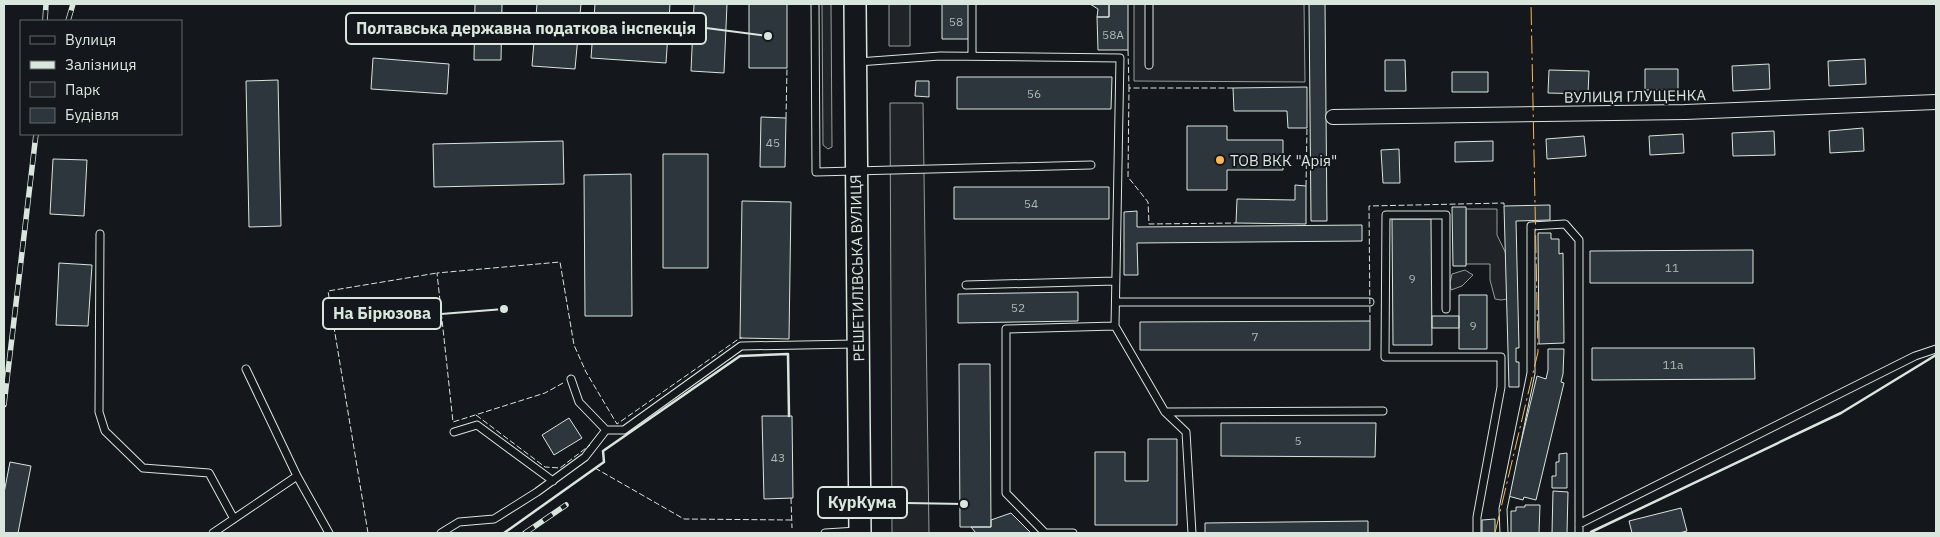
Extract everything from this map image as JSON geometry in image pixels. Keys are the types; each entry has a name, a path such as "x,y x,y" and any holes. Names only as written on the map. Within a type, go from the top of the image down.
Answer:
{"main road":[{"name":"РЕШЕТИЛІВСЬКА ВУЛИЦЯ","path":"855,4 860,532"}],"street":[{"name":"ВУЛИЦЯ ГЛУЩЕНКА","path":"1333,117 1686,112 1936,102"}],"lane":[{"path":"815,4 816,172 1091,165"},
{"path":"972,4 972,56"},
{"path":"1148,4 1149,65"},
{"path":"855,62 940,56 1120,58 1116,326 1165,412 1186,432 1192,533"},
{"path":"1446,309 1446,215 1386,215 1385,357 1501,357 1501,387 1477,517 1477,533"},
{"path":"1504,533 1503,508 1531,373 1531,226 1565,224 1579,240 1579,533"},
{"path":"100,234 98,412 105,431 143,468 209,473 234,519"},
{"path":"966,285 1116,281"},
{"path":"1116,302 1370,302"},
{"path":"1073,533 1044,533 1006,493 1006,330 1116,326"},
{"path":"571,379 579,402 606,430 624,430 741,346 858,344"},
{"path":"1579,524 1916,356 1936,349"},
{"path":"246,369 297,476 329,533"},
{"path":"1165,412 1384,411"},
{"path":"454,432 477,425 553,481"},
{"path":"441,533 459,522 494,520 553,481 585,457 606,430"},
{"path":"213,533 297,476"},
{"path":"825,533 860,532"}],"green space":[{"path":"822,4 831,4 832,147 828,149 823,145"},
{"path":"889,4 910,4 910,46 889,46"},
{"path":"1134,4 1304,4 1305,82 1134,81"},
{"path":"890,103 923,103 929,533 892,533"},
{"path":"1466,209 1497,209 1497,235 1508,258 1509,290 1507,299 1495,299 1490,280 1490,264 1466,264"},
{"path":"1465,270 1473,275 1462,286 1451,290 1452,274"}],"building":[{"path":"475,4 502,4 501,60 474,60"},
{"path":"537,4 581,4 575,69 532,66"},
{"path":"595,4 670,4 666,63 591,58"},
{"path":"694,4 727,4 724,73 691,71"},
{"path":"749,4 787,4 787,68 749,68"},
{"path":"942,4 970,4 970,39 942,39"},
{"path":"1090,4 1109,4 1109,17 1097,17 1098,9"},
{"path":"1109,4 1128,4 1128,50 1098,50 1097,17 1109,17"},
{"path":"1309,4 1325,4 1327,221 1311,221"},
{"path":"373,58 449,64 447,94 371,89"},
{"path":"1865,59 1866,84 1829,86 1828,61"},
{"path":"1385,60 1405,60 1406,91 1385,91"},
{"path":"1769,64 1770,89 1733,91 1732,66"},
{"path":"1645,69 1678,69 1678,90 1645,90"},
{"path":"1549,70 1589,71 1588,94 1548,93"},
{"path":"1452,72 1488,72 1488,92 1452,92"},
{"path":"957,77 1112,77 1111,109 957,109"},
{"path":"278,80 281,226 249,227 246,81"},
{"path":"916,81 929,81 929,97 915,96"},
{"path":"1307,87 1307,128 1288,128 1287,111 1234,111 1233,88"},
{"path":"761,117 786,118 785,167 760,167"},
{"path":"1187,126 1227,126 1227,140 1283,140 1283,170 1227,170 1227,190 1187,190"},
{"path":"1863,128 1864,151 1830,153 1829,131"},
{"path":"1774,131 1775,155 1733,156 1732,133"},
{"path":"1683,134 1684,153 1650,155 1649,136"},
{"path":"1584,136 1586,156 1547,159 1546,139"},
{"path":"563,141 564,184 434,187 433,144"},
{"path":"1493,141 1493,161 1455,162 1455,142"},
{"path":"1399,149 1400,183 1383,183 1381,150"},
{"path":"663,154 708,154 708,268 663,268"},
{"path":"53,159 87,160 84,216 50,214"},
{"path":"631,174 632,316 585,316 584,175"},
{"path":"1295,185 1306,186 1306,224 1236,223 1237,199 1295,200"},
{"path":"954,187 1109,187 1109,219 954,219"},
{"path":"742,201 791,202 789,339 740,338"},
{"path":"1550,205 1550,220 1516,221 1519,348 1516,348 1516,362 1519,362 1519,387 1509,387 1504,206"},
{"path":"1452,207 1466,207 1466,266 1453,266"},
{"path":"1137,211 1137,227 1362,225 1362,241 1137,243 1138,275 1124,275 1124,212"},
{"path":"1392,219 1431,219 1432,345 1393,345"},
{"path":"1538,233 1551,233 1551,239 1559,239 1559,254 1563,253 1564,343 1539,344"},
{"path":"1753,250 1753,283 1590,283 1590,251"},
{"path":"59,263 92,265 88,326 56,325"},
{"path":"1078,292 1078,321 958,323 958,294"},
{"path":"1459,295 1487,295 1487,349 1459,349"},
{"path":"1432,316 1459,316 1459,328 1432,328"},
{"path":"1370,321 1370,350 1140,350 1140,322"},
{"path":"1592,348 1754,348 1755,379 1592,380"},
{"path":"1548,349 1564,349 1561,382 1564,383 1536,500 1524,497 1523,500 1508,496 1537,376 1546,379"},
{"path":"959,364 990,364 991,527 960,527"},
{"path":"762,416 792,416 793,498 764,499"},
{"path":"569,418 582,438 554,455 542,435"},
{"path":"1221,423 1376,423 1375,457 1221,456"},
{"path":"1148,439 1177,439 1177,525 1095,525 1095,452 1125,452 1125,481 1148,481"},
{"path":"1567,453 1567,488 1552,488 1552,476 1556,476 1556,462 1559,462 1559,454"},
{"path":"10,462 31,466 18,533 4,533 4,493"},
{"path":"1553,491 1568,492 1567,533 1552,533"},
{"path":"1525,505 1540,505 1539,533 1511,533 1511,511 1516,511 1516,507 1525,507"},
{"path":"1681,508 1687,531 1679,533 1632,533 1629,521"},
{"path":"1011,513 1031,533 976,533 971,527 991,527 991,520"},
{"path":"1495,519 1495,533 1482,533 1482,520"},
{"path":"1368,521 1368,533 1205,533 1205,523"}],"railway":[{"path":"45,20 46,4"},
{"path":"68,20 73,4"},
{"path":"4,405 36,135"},
{"path":"525,533 566,505"}],"fence":[{"path":"1128,50 1129,88"},
{"path":"786,118 787,68"},
{"path":"1233,88 1129,88 1128,177 1148,202 1149,224 1236,223"},
{"path":"1306,186 1307,128"},
{"path":"1370,321 1369,206 1504,203 1504,206"},
{"path":"563,383 545,393 453,422 437,273 560,262 574,345 586,372 617,424 742,338"},
{"path":"368,533 328,291 437,273"},
{"path":"476,415 545,467 560,468 590,445"},
{"path":"595,468 684,519 791,520"},
{"path":"791,498 792,528"}],"wall":[{"path":"504,533 604,462 603,451 740,356 788,354 789,416"},
{"path":"1591,532 1841,413 1936,355"}],"power":[{"path":"1495,533 1538,352 1531,4"}],"place":[{"name":"Полтавська державна податкова інспекція","path":"768,36"},
{"name":"ТОВ ВКК \"Арія\"","path":"1220,160"},
{"name":"На Бірюзова","path":"504,309"},
{"name":"КурКума","path":"964,504"}]}
